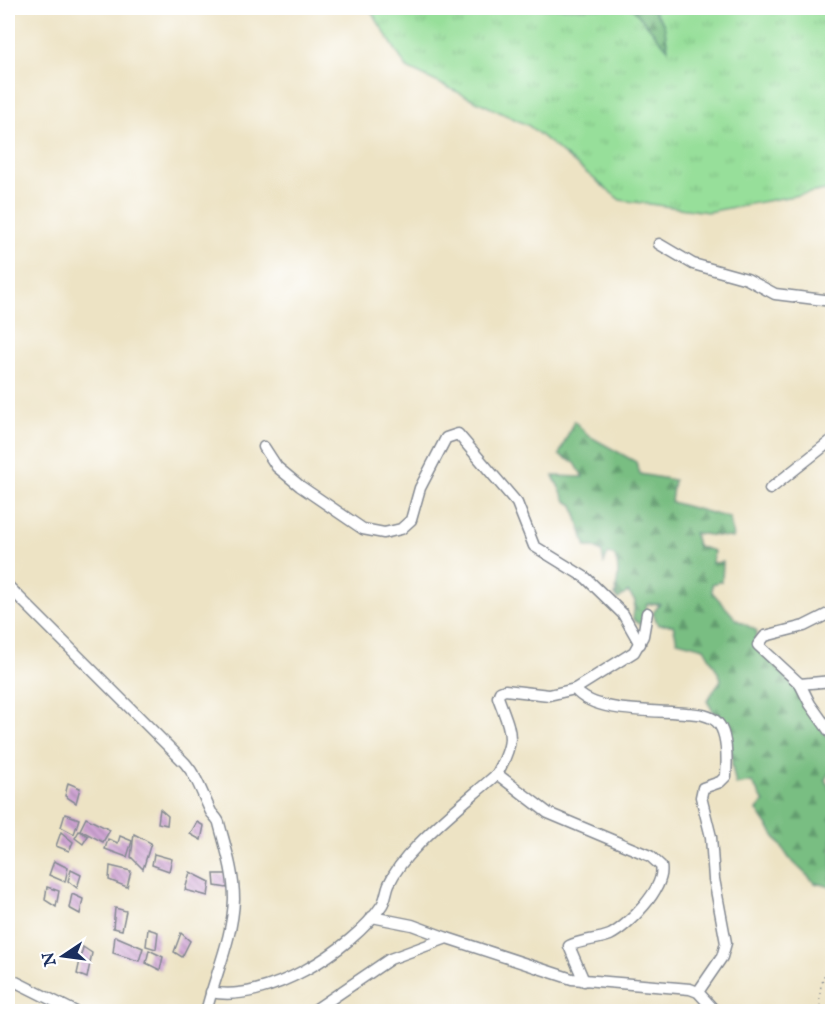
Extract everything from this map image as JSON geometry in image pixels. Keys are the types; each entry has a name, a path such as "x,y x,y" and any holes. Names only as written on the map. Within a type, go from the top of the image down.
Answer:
{"street":[{"path":"659,244 693,264 747,279 775,294 832,301"},
{"path":"264,447 285,475 363,529 384,533 401,529 411,520 420,488 446,438 458,434 517,502 534,546 586,578 623,614 640,644"},
{"path":"770,489 832,440"},
{"path":"8,586 195,775 225,840 234,898 224,949 206,1011"},
{"path":"832,612 804,626 765,636 759,641 760,648 800,684 810,704 832,735"},
{"path":"211,992 238,995 300,974 341,945 372,917 382,904 393,877 416,847 496,774 512,741 509,720 498,697 500,692 549,695 575,689 626,658 640,644 647,613"},
{"path":"800,684 832,681"},
{"path":"575,689 583,697 602,706 698,714 716,720 719,725 726,752 726,776 720,782 703,788 701,797 711,837 714,879 726,943 722,957 698,992"},
{"path":"496,774 548,813 650,856 661,866 661,876 648,900 622,927 608,935 569,946 584,981"},
{"path":"372,917 412,925 553,974 584,981 698,992 716,1011"},
{"path":"312,1011 390,959 447,938"},
{"path":"8,978 76,1011"}],"path":[{"path":"820,1011 820,990 829,959"}],"green space":[{"path":"369,8 832,8 832,196 825,190 708,212 620,200 529,126 407,68"},
{"path":"632,8 651,8 664,24 668,49"},
{"path":"574,421 589,436 636,462 640,474 674,480 671,502 730,518 733,538 694,533 697,546 714,551 712,563 723,562 722,581 712,584 712,592 737,620 757,631 754,645 805,701 827,736 832,753 832,768 825,780 832,791 832,887 815,883 789,858 757,810 764,802 752,782 736,785 732,766 731,741 707,701 721,680 704,648 677,641 673,625 658,625 653,613 660,604 647,604 642,626 633,619 635,601 628,592 618,599 615,595 618,574 614,555 608,554 604,563 602,552 593,547 586,547 573,505 566,501 553,476 583,477 575,463 559,455"}],"building":[{"path":"68,783 80,788 76,803 65,796"},
{"path":"160,809 168,816 167,825 158,823"},
{"path":"65,814 79,819 74,834 61,827"},
{"path":"86,818 110,830 103,842 80,830"},
{"path":"197,822 204,826 201,840 190,834"},
{"path":"79,831 88,836 83,844 75,838"},
{"path":"61,832 73,842 69,851 56,846"},
{"path":"134,834 151,843 143,869 131,857"},
{"path":"120,836 132,841 127,857 105,849 108,839 118,843"},
{"path":"154,854 172,859 169,871 152,865"},
{"path":"54,861 68,868 65,882 49,875"},
{"path":"110,866 131,871 127,887 109,880"},
{"path":"71,870 81,875 77,888 68,881"},
{"path":"190,872 210,882 208,896 185,890"},
{"path":"214,874 229,874 227,888 215,886"},
{"path":"47,887 59,891 56,907 45,900"},
{"path":"72,894 83,899 80,914 69,908"},
{"path":"115,908 126,911 122,930 113,928"},
{"path":"148,929 158,932 156,949 146,946"},
{"path":"181,933 190,941 182,957 174,952"},
{"path":"115,936 143,948 139,961 113,953"},
{"path":"83,947 92,953 87,978 77,974"},
{"path":"149,950 163,957 160,970 146,963"}]}
